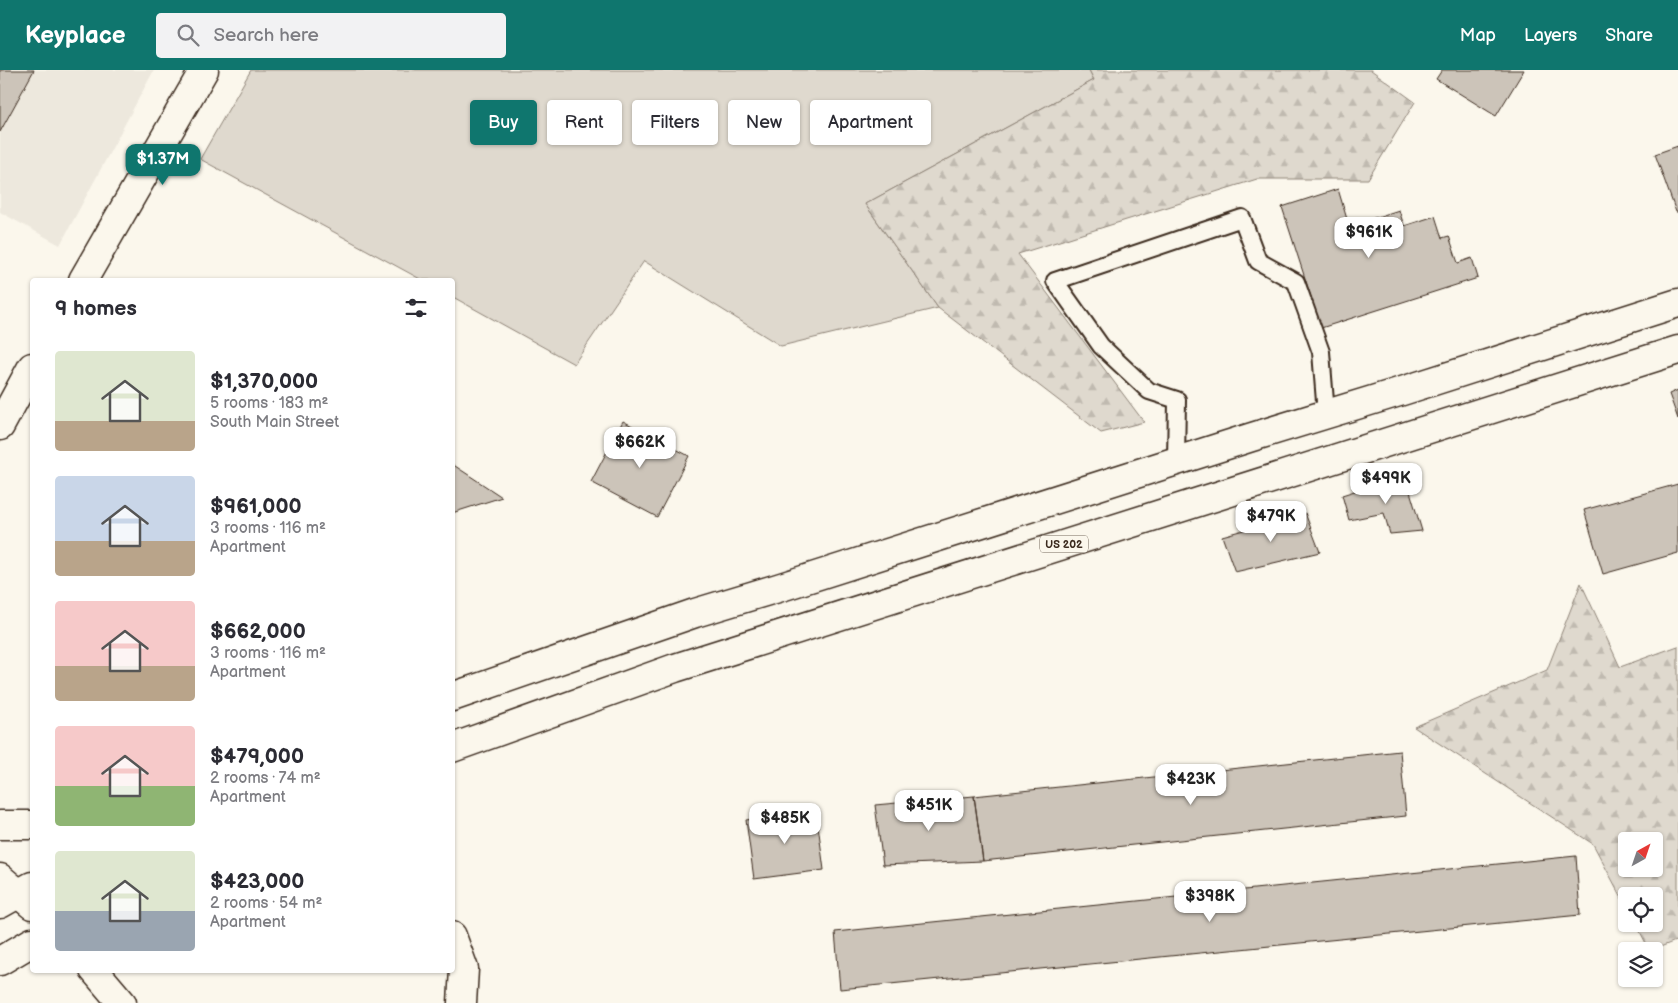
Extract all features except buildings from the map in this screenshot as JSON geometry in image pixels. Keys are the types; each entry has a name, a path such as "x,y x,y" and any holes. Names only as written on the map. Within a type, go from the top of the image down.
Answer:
{"main road":[{"path":"84,278 204,70"},
{"path":"455,696 695,613 787,586 1326,414 1409,390 1678,302"},
{"name":"US 202","path":"455,747 675,668 1678,350"},
{"path":"0,426 30,371"},
{"path":"0,825 30,826"},
{"path":"0,961 30,943"},
{"path":"455,944 464,969 462,1003"},
{"path":"97,973 122,1003"}],"lane":[{"path":"1176,461 1177,400 1149,391 1101,346 1055,281 1242,218 1258,262 1296,282 1321,352 1326,414"}],"shaded area":[{"path":"0,70 154,70 60,245 0,212"}],"green space":[{"path":"251,70 1089,70 1094,80 865,204 938,308 781,346 644,261 574,364 455,298 455,278 418,278 200,159"},
{"path":"1089,70 1371,70 1415,102 1368,179 1257,179 1018,254 1144,422 1101,433 938,308 865,204 1094,80"},
{"path":"1581,583 1620,667 1678,646 1678,940 1663,946 1663,942 1645,942 1640,932 1663,932 1663,887 1618,887 1618,891 1593,844 1414,727 1547,670"}]}
